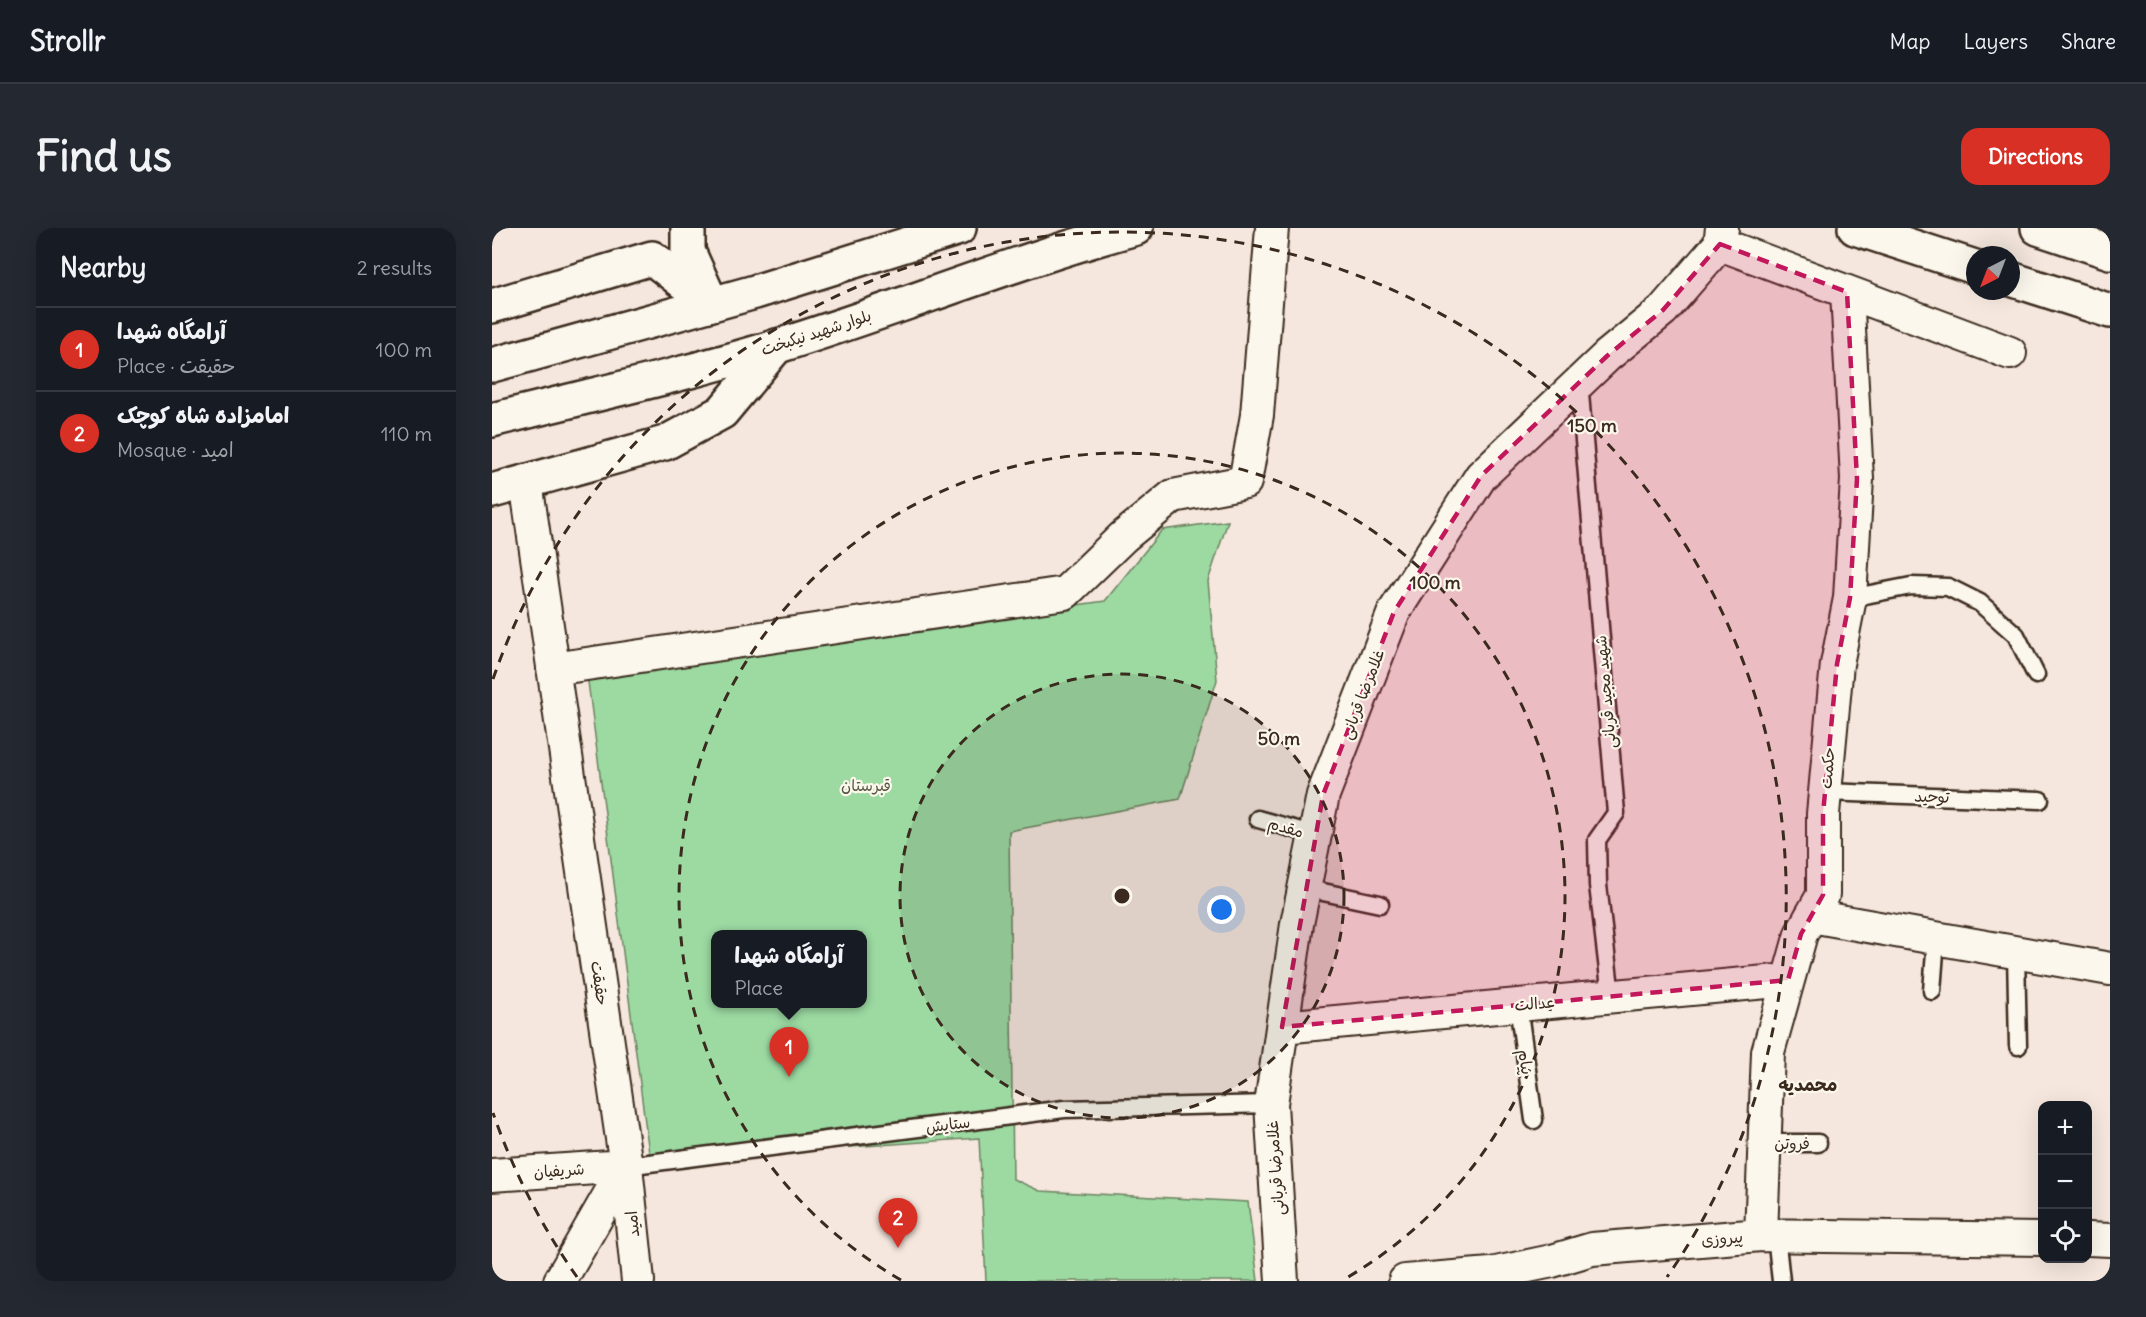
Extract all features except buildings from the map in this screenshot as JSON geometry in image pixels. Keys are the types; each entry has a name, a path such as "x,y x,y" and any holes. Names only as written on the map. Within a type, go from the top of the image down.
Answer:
{"main road":[{"path":"688,228 688,251 711,304"},
{"path":"492,365 711,304 959,228"},
{"name":"بلوار شهید نیکبخت","path":"492,420 777,346 1070,246 1136,228"},
{"path":"1855,228 1966,264"},
{"path":"2038,228 2110,252"},
{"path":"492,306 652,258 711,304"},
{"path":"2020,282 2110,311"},
{"path":"492,491 665,443 722,412 777,346"}],"street":[{"path":"553,669 1065,592 1123,537 1173,496 1245,482 1257,415 1272,228"},
{"path":"1721,236 1847,292 2010,353"},
{"name":"غلامرضا قربانی","path":"1282,1281 1271,1104 1304,888 1323,795 1394,612 1481,476 1607,356 1663,310 1721,236"},
{"name":"حکمت","path":"1768,1235 1765,1143 1768,1052 1801,934 1823,895 1825,792 1837,664 1850,598 1857,479 1847,292"},
{"name":"حقیقت","path":"526,482 627,1166"},
{"path":"1811,916 2110,969"},
{"name":"عدالت","path":"1282,1027 1788,980"},
{"path":"560,1281 627,1166"},
{"name":"شریفیان","path":"492,1175 627,1166"},
{"name":"امید","path":"627,1166 638,1281"},
{"name":"پیروزی","path":"1405,1281 1553,1271 1592,1249 1768,1235 2038,1239"},
{"path":"2092,1239 2110,1240"}],"lane":[{"name":"شهید مجید قربانی","path":"1579,382 1616,813 1598,840 1598,885 1611,996"},
{"path":"1850,598 1911,586 1948,587 1980,603 2016,635 2036,675"},
{"name":"توحید","path":"1825,792 2040,800"},
{"name":"مقدم","path":"1258,819 1315,835"},
{"path":"1304,888 1380,904"},
{"path":"1932,991 1936,939"},
{"path":"2016,953 2018,1046"},
{"name":"پیام","path":"1518,1005 1534,1120"},
{"name":"ستایش","path":"627,1166 1064,1109 1271,1104"},
{"name":"فروتن","path":"1765,1143 1818,1143"},
{"path":"1768,1235 1781,1281"}],"highlighted area":[{"path":"1720,244 1847,292 1857,479 1850,598 1837,664 1823,814 1823,895 1801,934 1788,980 1282,1027 1323,795 1394,612 1481,476 1607,356 1663,310"}],"green space":[{"name":"قبرستان","path":"1228,521 1208,581 1217,680 1180,799 1009,831 1013,1179 1040,1191 1248,1202 1258,1281 986,1281 979,1138 650,1161 587,674 1105,601 1162,530"}],"place":[{"name":"آرامگاه شهدا","path":"789,1077"},
{"name":"امامزاده شاه کوچک","path":"898,1248"}],"district":[{"name":"محمدیه","path":"1808,1085"}]}
